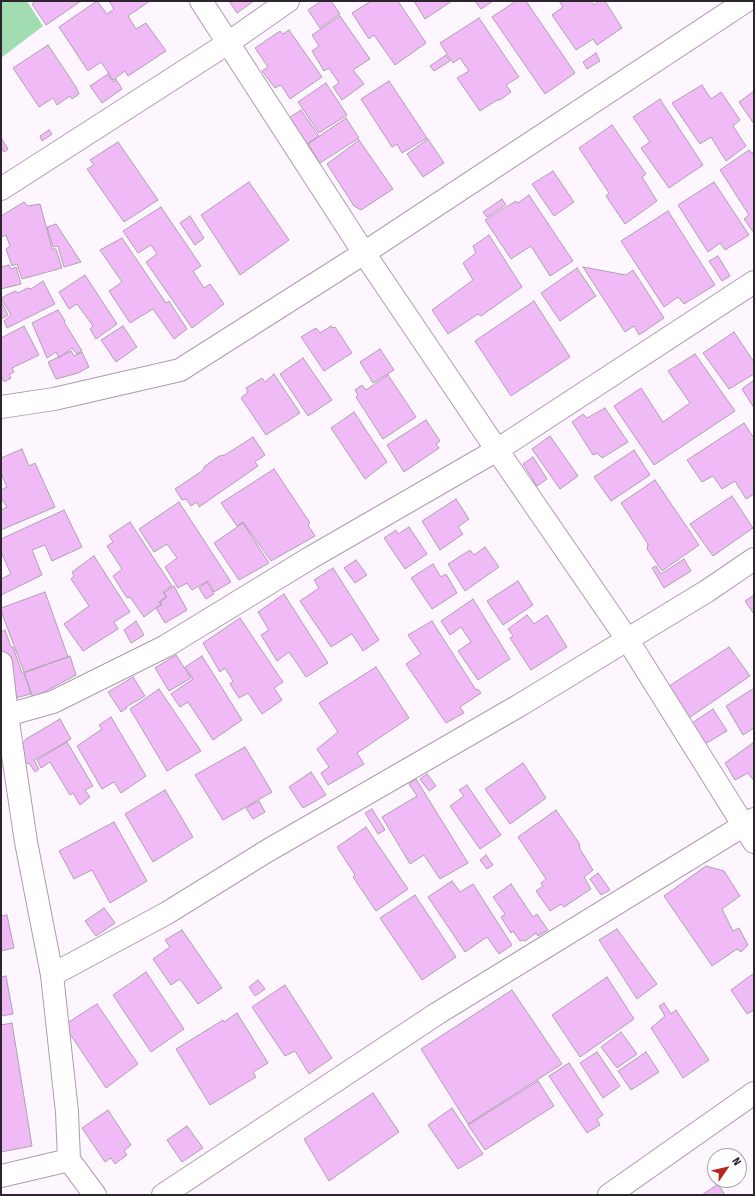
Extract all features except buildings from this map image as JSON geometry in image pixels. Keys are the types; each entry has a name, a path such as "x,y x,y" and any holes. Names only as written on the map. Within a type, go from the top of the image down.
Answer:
{"street":[{"path":"163,1195 438,1013 751,829 627,639 497,450 364,252 201,1"},
{"path":"1,189 228,43 288,1"},
{"path":"1,407 54,399 180,370 364,252 746,1"},
{"path":"7,715 53,702 166,646 310,558 497,450 754,282"},
{"path":"52,975 167,913 267,851 520,705 707,591 754,559"},
{"path":"1,663 7,715 26,842 52,975 67,1112 69,1160 95,1195"},
{"path":"609,1195 754,1093"},
{"path":"1,1176 69,1160"}],"green space":[{"path":"1,1 27,1 43,26 1,58"}]}
